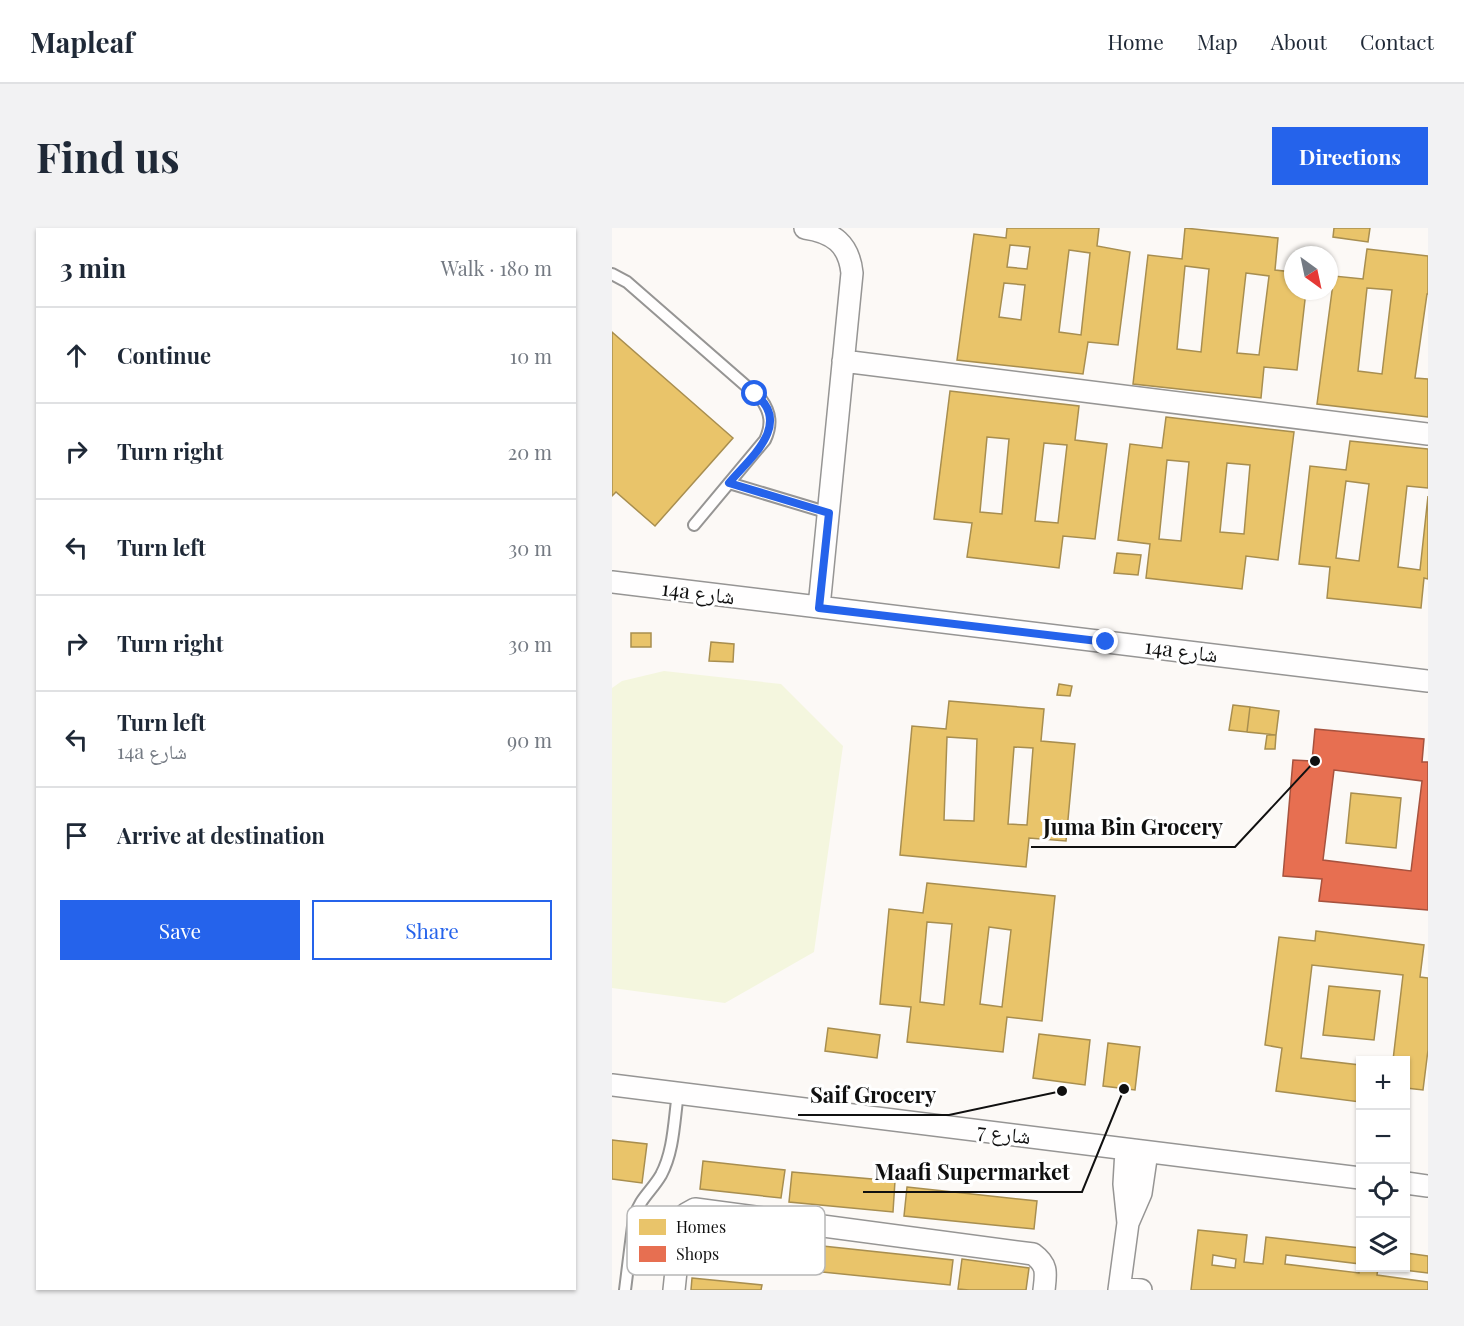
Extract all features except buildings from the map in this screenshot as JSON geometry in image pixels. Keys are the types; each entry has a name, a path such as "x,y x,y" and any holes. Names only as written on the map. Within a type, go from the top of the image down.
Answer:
{"street":[{"path":"805,228 836,238 848,254 852,273 819,608"},
{"path":"843,361 1428,434"},
{"name":"14a شارع","path":"612,582 1428,681"},
{"name":"شارع 7","path":"612,1085 1356,1178"},
{"path":"1126,1150 1124,1184 1128,1223 1127,1289"},
{"path":"1128,1223 1141,1193 1147,1152"},
{"path":"1410,1184 1428,1186"},
{"path":"825,1226 1033,1254 1045,1267 1044,1290"},
{"path":"674,1290 676,1275"}],"lane":[{"path":"612,274 627,282 761,399 766,406 770,422 765,440 694,525"},
{"path":"729,483 829,513"},
{"path":"638,1206 660,1176 667,1162 678,1093"},
{"path":"625,1290 627,1274"}],"green space":[{"path":"664,671 781,684 843,746 814,952 725,1003 612,988 612,688 622,681"}],"place":[{"name":"Juma Bin Grocery","path":"1315,761"},
{"name":"Maafi Supermarket","path":"1124,1089"},
{"name":"Saif Grocery","path":"1062,1091"}],"route":[{"path":"755,394 766,406 769,414 769,432 729,483 829,513 819,608 1106,642"}]}
